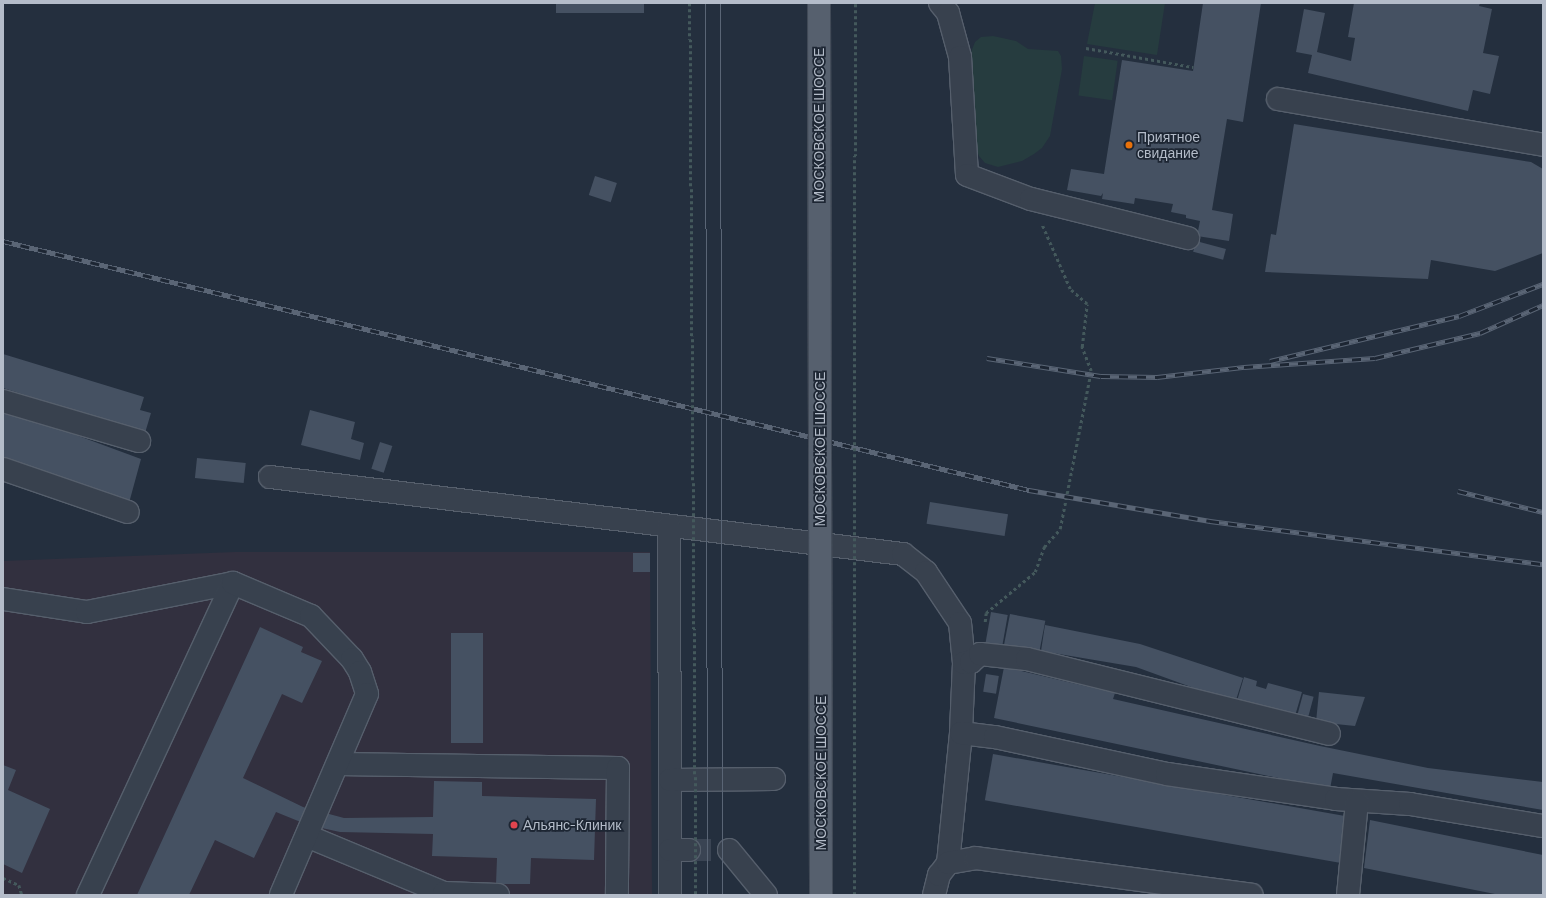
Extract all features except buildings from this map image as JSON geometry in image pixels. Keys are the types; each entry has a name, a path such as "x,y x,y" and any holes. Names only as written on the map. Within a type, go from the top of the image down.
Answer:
{"main road":[{"name":"МОСКОВСКОЕ ШОССЕ","path":"819,3 821,895"}],"lane":[{"path":"940,3 948,13 960,57 967,175 1031,199 1188,238"},
{"path":"1278,99 1543,145"},
{"path":"3,401 139,441"},
{"path":"3,469 128,512"},
{"path":"270,477 903,554 926,572 960,623 972,659 961,733 948,863 939,875 934,895"},
{"path":"669,526 670,780 680,850 670,895"},
{"path":"88,895 232,583"},
{"path":"3,599 87,612 232,583 311,616 352,659 360,672 367,694 308,836 281,895"},
{"path":"972,659 1027,659 1329,734"},
{"path":"961,733 994,737 1167,774 1357,801 1410,804 1543,826"},
{"path":"338,764 618,768 618,895"},
{"path":"670,780 774,779"},
{"path":"1348,895 1357,801"},
{"path":"308,836 444,893 498,895"},
{"path":"729,850 766,895"},
{"path":"948,863 976,858 1252,895"}],"path":[{"path":"690,3 696,895"},
{"path":"854,895 855,3"},
{"path":"1086,48 1193,67"},
{"path":"972,659 986,613 1035,572 1044,547 1060,529 1090,371 1082,346 1087,304 1070,289 1057,264 1031,199"},
{"path":"3,878 19,885 22,895"}],"shaded area":[{"path":"235,552 650,552 652,895 3,895 3,561"}],"green space":[{"path":"1095,3 1165,3 1157,55 1087,44"},
{"path":"993,36 1016,41 1028,49 1058,51 1061,56 1062,69 1050,136 1042,148 1034,154 1022,161 998,167 985,163 979,156 973,139 971,52 975,42 981,37"},
{"path":"1084,56 1118,61 1112,100 1078,96"}],"tunnel":[{"path":"689,850 729,850"}],"tram line":[{"path":"705,3 707,895"},
{"path":"720,3 722,895"}],"railway":[{"path":"3,241 1029,490 1210,521 1543,564"},
{"path":"1270,361 1459,316 1543,284"},
{"path":"987,358 1101,376 1157,377 1244,367 1375,358 1480,333 1543,305"},
{"path":"1458,491 1543,512"}],"place":[{"name":"Приятное свидание","path":"1129,145"},
{"name":"Альянс-Клиник","path":"514,825"}]}
